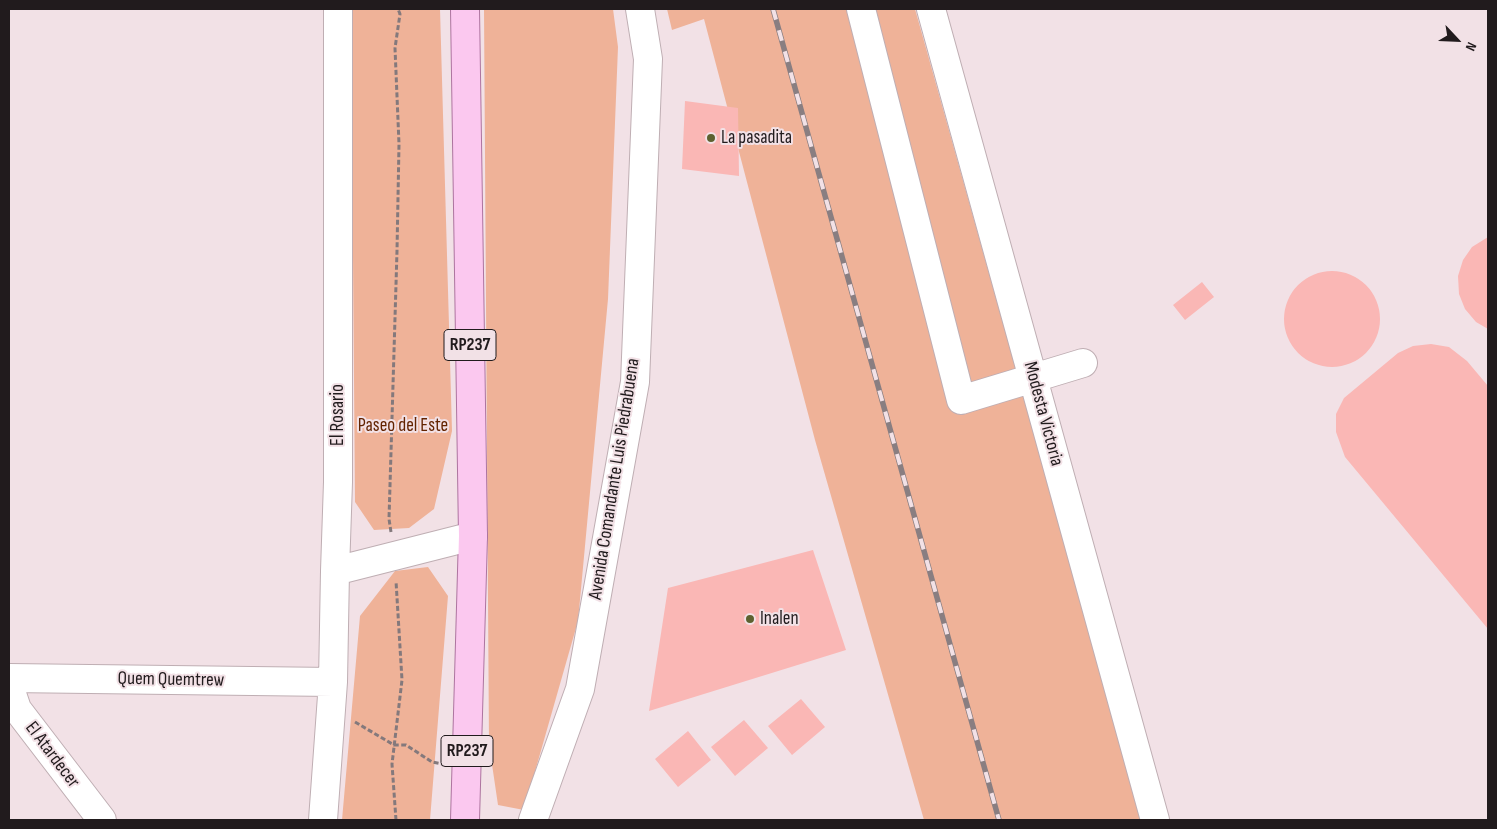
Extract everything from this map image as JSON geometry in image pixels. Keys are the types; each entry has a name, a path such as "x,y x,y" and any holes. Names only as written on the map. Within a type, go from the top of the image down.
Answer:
{"main road":[{"name":"RP237","path":"465,9 472,536 465,820"}],"street":[{"name":"El Rosario","path":"324,820 332,695 338,482 338,9"},
{"name":"Avenida Comandante Luis Piedrabuena","path":"533,820 580,689 635,382 648,59 640,9"},
{"path":"861,9 960,400 1083,364"},
{"name":"Modesta Victoria","path":"931,9 1156,820"},
{"path":"335,571 472,536"},
{"name":"Quem Quemtrew","path":"9,678 332,695"},
{"name":"El Atardecer","path":"9,685 17,709 102,820"}],"path":[{"path":"396,820 392,764 402,680 395,555 389,520 397,232 398,144 395,48 400,14 398,9"},
{"path":"332,695 394,745 406,745 432,762 446,765"}],"green space":[{"name":"Paseo del Este","path":"351,9 440,9 452,431 434,509 409,528 374,530 355,502"},
{"path":"484,9 613,9 618,47 608,299 578,621 524,810 498,805 489,744"},
{"path":"667,9 915,9 1142,820 924,820 815,440 704,19 672,30"},
{"path":"428,567 448,596 430,820 342,820 360,616 395,571"}],"building":[{"name":"La pasadita","path":"685,101 738,108 739,176 682,169"},
{"path":"1488,237 1488,329 1476,322 1465,309 1459,294 1458,276 1463,260 1472,247"},
{"path":"1332,271 1350,275 1366,285 1376,301 1380,319 1376,337 1366,353 1350,363 1332,367 1314,363 1298,353 1288,337 1284,319 1288,301 1298,285 1314,275"},
{"path":"1202,282 1214,297 1185,320 1173,305"},
{"path":"1431,344 1449,347 1467,361 1488,386 1488,629 1345,457 1336,432 1336,414 1344,398 1398,353 1413,346"},
{"name":"Inalen","path":"813,550 846,650 649,711 668,588"},
{"path":"801,699 825,727 792,755 768,726"},
{"path":"744,720 768,748 735,776 711,747"},
{"path":"688,731 711,760 678,787 655,759"}],"railway":[{"path":"773,9 999,820"}],"place":[{"name":"La pasadita","path":"711,138"},
{"name":"Inalen","path":"750,619"}]}
